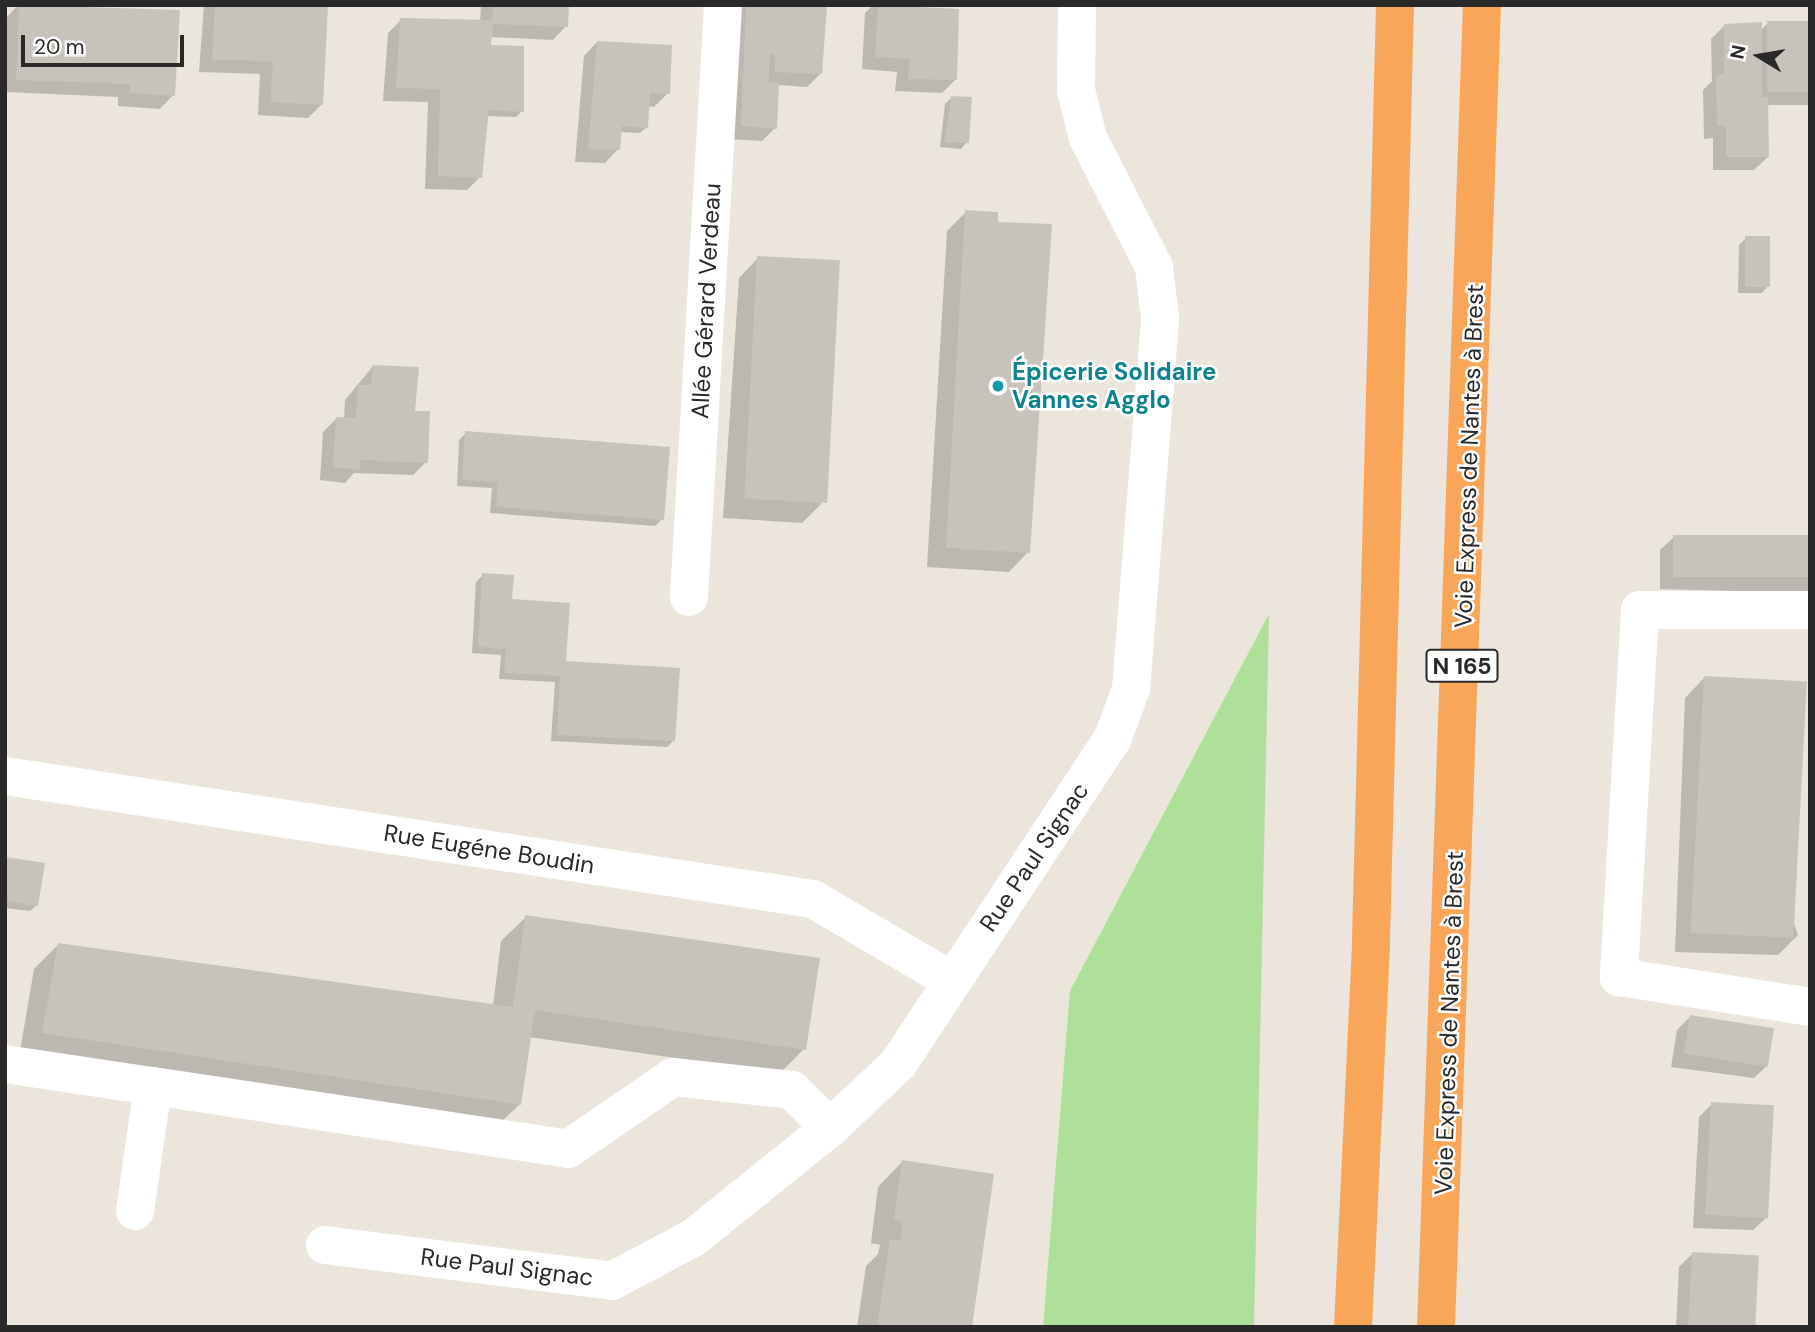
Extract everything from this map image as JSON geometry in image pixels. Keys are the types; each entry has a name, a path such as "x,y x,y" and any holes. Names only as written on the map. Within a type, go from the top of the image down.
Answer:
{"highway":[{"path":"1353,1327 1371,941 1395,5"},
{"name":"Voie Express de Nantes à Brest","path":"1436,1327 1482,5"}],"street":[{"name":"Allée Gérard Verdeau","path":"689,597 723,5"},
{"name":"Rue Paul Signac","path":"325,1244 612,1281 693,1238 830,1128 898,1063 1112,740 1131,689 1160,318 1154,267 1088,138 1076,90 1077,5"},
{"path":"1810,610 1640,610 1619,977 1810,1007"},
{"name":"Rue Eugéne Boudin","path":"5,776 813,899 952,981"},
{"path":"5,1064 568,1149 673,1077 792,1090 830,1128"},
{"path":"135,1211 153,1086"}],"green space":[{"path":"1269,614 1254,1327 1043,1327 1070,991"}],"building":[{"path":"19,5 180,10 175,96 130,93 130,84 16,80"},
{"path":"215,5 328,5 323,105 270,102 273,61 212,60"},
{"path":"493,5 569,5 568,27 493,24 491,45 524,46 524,112 489,110 482,178 438,176 440,89 396,88 400,18 492,20"},
{"path":"746,5 827,5 822,74 775,72 775,55 770,54 769,82 779,83 777,129 741,126"},
{"path":"878,5 959,9 957,80 908,79 910,59 875,57"},
{"path":"1767,21 1809,21 1809,92 1767,92"},
{"path":"1762,22 1762,97 1768,97 1769,157 1726,157 1726,126 1717,126 1716,75 1724,74 1724,24"},
{"path":"597,41 672,45 670,94 650,93 648,128 622,126 620,150 588,149"},
{"path":"951,96 972,97 969,143 945,142"},
{"name":"Épicerie Solidaire Vannes Agglo","path":"965,210 998,212 998,222 1052,224 1030,553 946,548"},
{"path":"1745,236 1770,236 1770,287 1745,287"},
{"path":"757,256 840,260 827,503 744,499"},
{"path":"373,365 419,367 415,411 430,411 428,463 361,460 360,470 333,467 336,417 356,418 358,385 371,385"},
{"path":"465,431 670,447 664,520 496,507 498,482 462,480"},
{"path":"1673,535 1810,535 1810,577 1673,577"},
{"path":"482,573 514,575 512,599 570,603 566,661 680,668 675,741 557,735 560,676 504,673 506,649 478,647"},
{"path":"1704,676 1807,681 1793,938 1691,933"},
{"path":"5,857 45,863 38,906 5,901"},
{"path":"525,915 820,958 806,1050 535,1010 521,1105 42,1033 58,943 513,1007"},
{"path":"1690,1015 1774,1028 1768,1067 1684,1054"},
{"path":"1711,1102 1774,1105 1768,1218 1705,1215"},
{"path":"902,1160 994,1174 972,1327 877,1327 890,1239 900,1241 903,1221 894,1220"},
{"path":"1692,1252 1759,1256 1755,1327 1688,1327"}],"place":[{"name":"Épicerie Solidaire Vannes Agglo","path":"998,386"}]}
